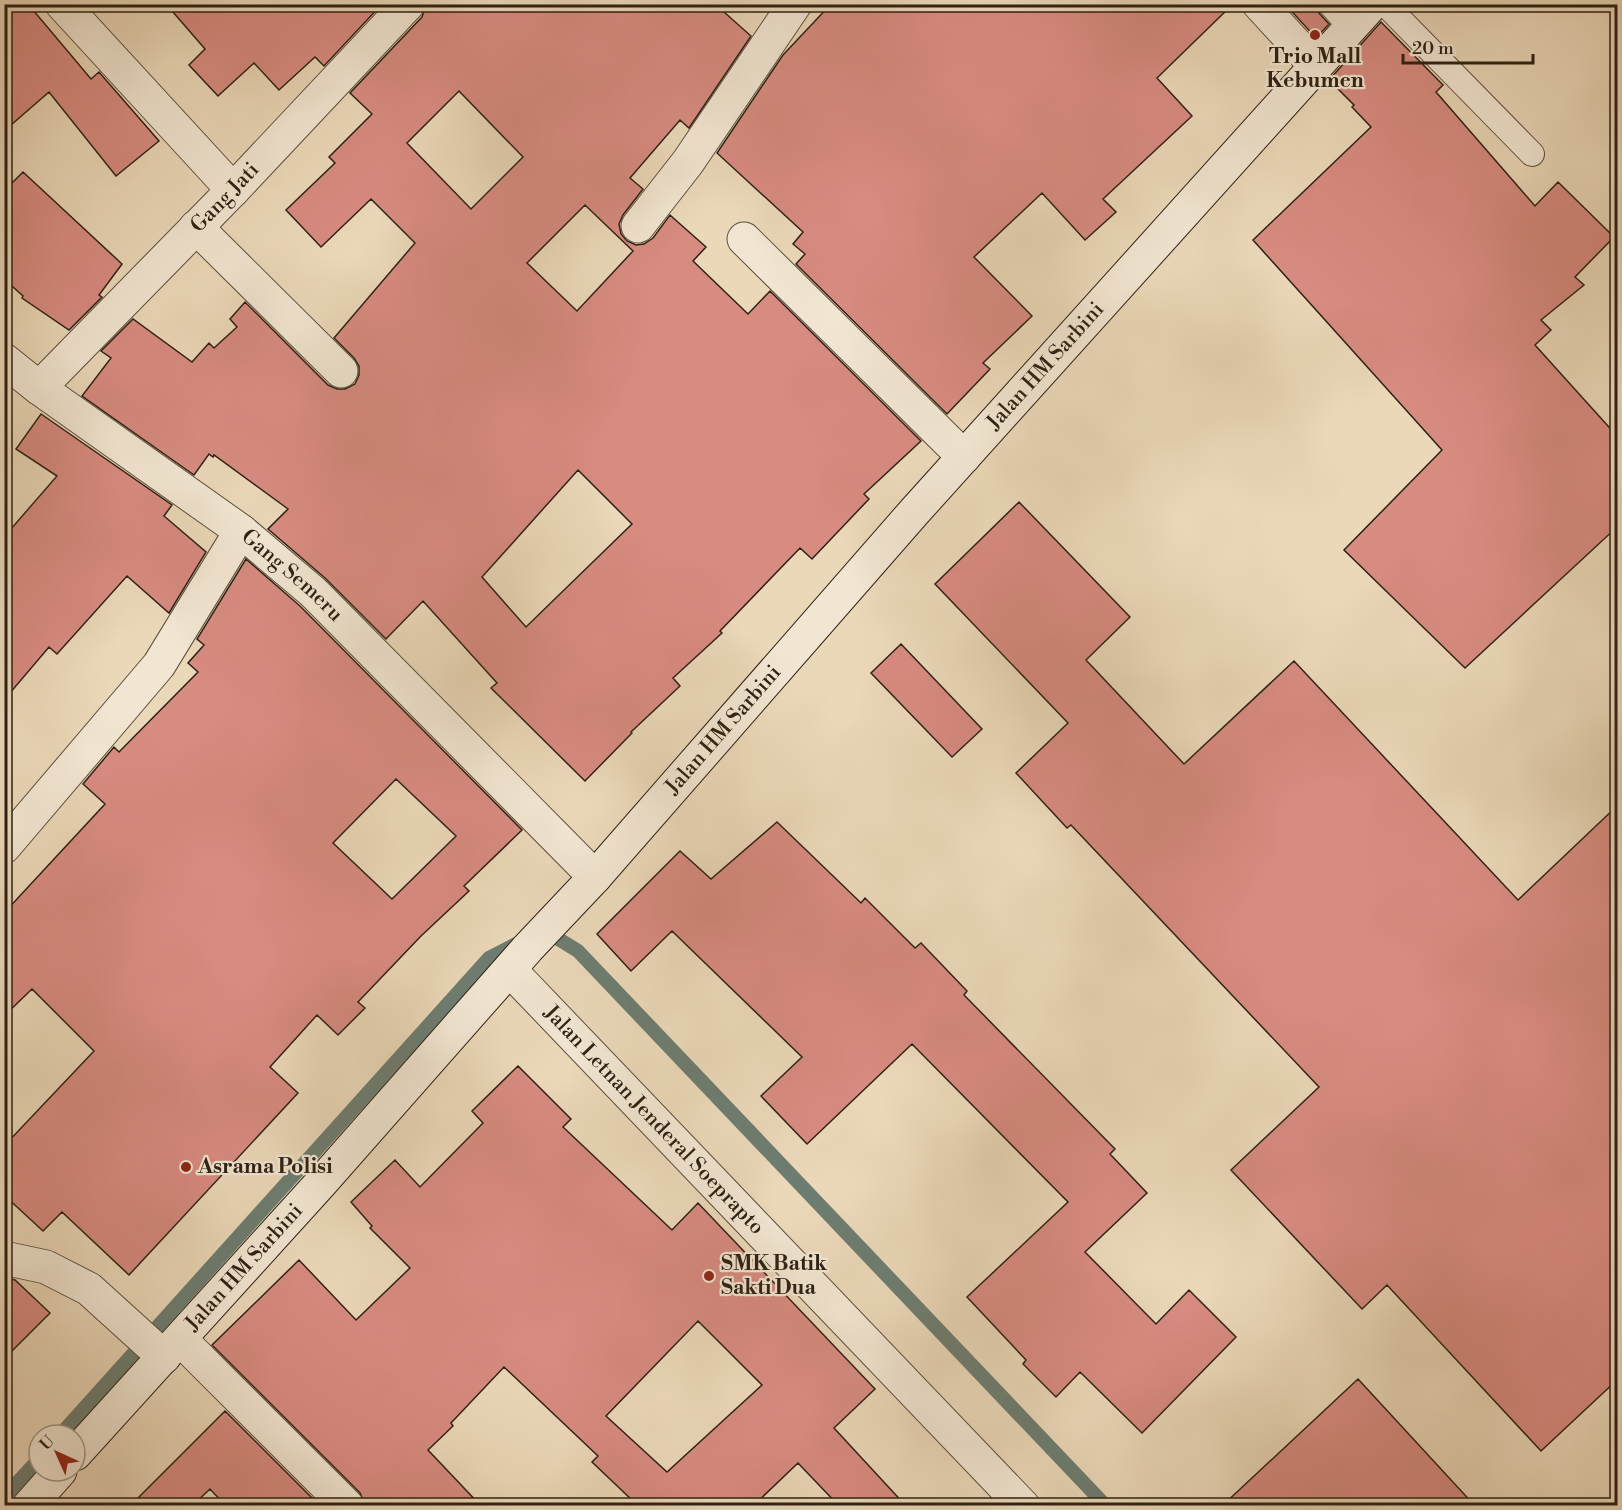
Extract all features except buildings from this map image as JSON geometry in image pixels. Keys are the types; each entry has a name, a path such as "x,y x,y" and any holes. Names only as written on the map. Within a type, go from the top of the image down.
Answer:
{"street":[{"path":"62,4 233,190"},
{"name":"Gang Jati","path":"39,388 233,190 408,4"},
{"path":"638,226 688,162 795,4"},
{"path":"1259,4 1316,66"},
{"name":"Jalan HM Sarbini","path":"87,1441 166,1347 596,877 964,457 1316,66 1349,10"},
{"path":"196,227 341,371"},
{"path":"744,239 964,457"},
{"path":"4,360 39,388 241,531"},
{"name":"Gang Semeru","path":"4,846 159,665 241,531 313,592 596,877"},
{"name":"Jalan Letnan Jenderal Soeprapto","path":"519,959 1023,1506"},
{"path":"4,1258 58,1271 89,1288 166,1347 347,1506"},
{"path":"29,1506 49,1483"}],"lane":[{"path":"1385,4 1532,154"}],"waterway":[{"path":"544,930 578,951 1106,1506"},
{"path":"71,1423 489,958 520,942"},
{"path":"4,1497 27,1472"}],"place":[{"name":"Trio Mall Kebumen","path":"1315,35"},
{"name":"Asrama Polisi","path":"186,1167"},
{"name":"SMK Batik Sakti Dua","path":"709,1276"}]}
